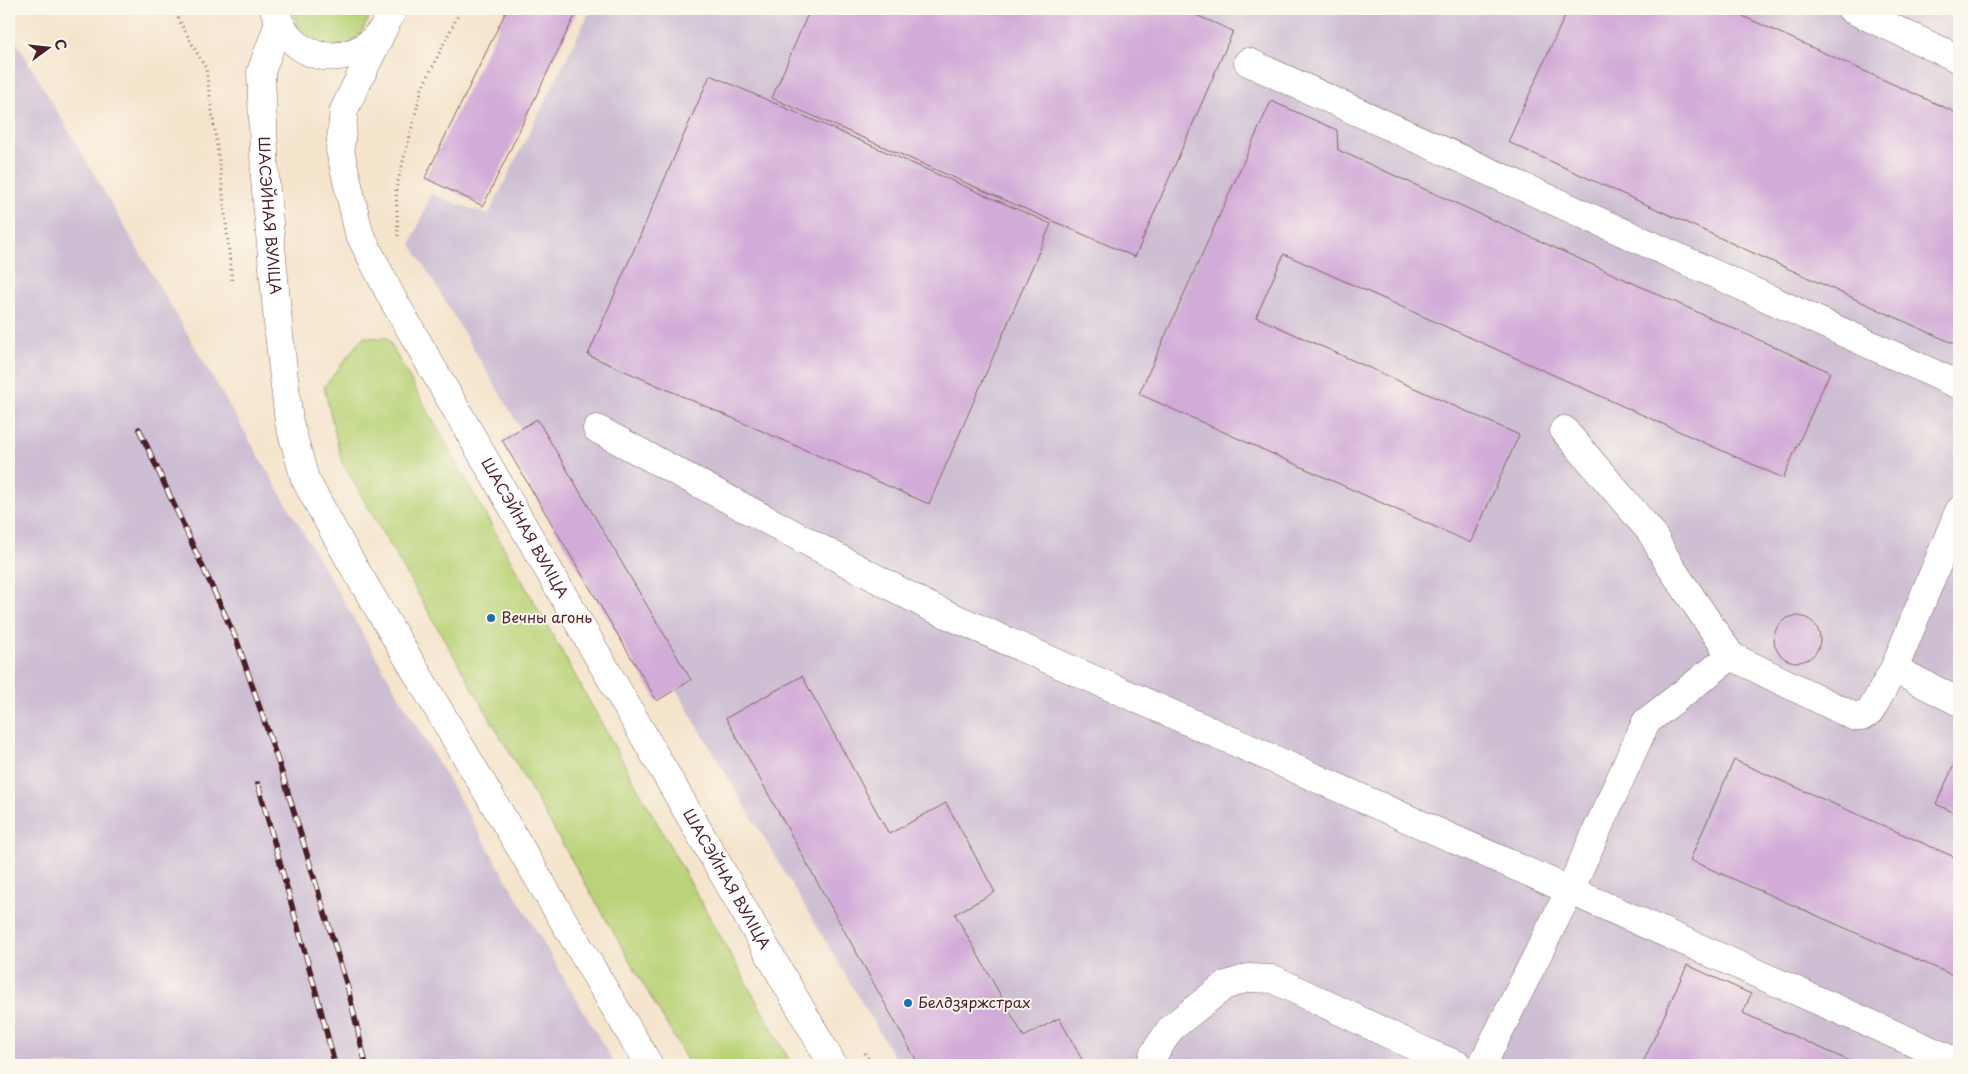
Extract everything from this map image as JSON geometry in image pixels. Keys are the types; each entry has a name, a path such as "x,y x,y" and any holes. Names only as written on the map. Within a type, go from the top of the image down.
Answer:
{"street":[{"path":"1851,9 1959,58"},
{"name":"ШАСЭЙНАЯ ВУЛІЦА","path":"277,16 291,40 309,53 328,57 355,53 372,42 389,14"},
{"name":"ШАСЭЙНАЯ ВУЛІЦА","path":"389,14 344,110 340,150 359,233 396,305 833,1065"},
{"name":"ШАСЭЙНАЯ ВУЛІЦА","path":"277,16 261,72 266,178 278,334 289,422 305,479 348,557 649,1065"},
{"path":"1248,62 1959,385"},
{"path":"597,429 928,606 1959,1063"},
{"path":"1564,430 1651,532 1670,566 1731,656 1855,717 1861,717 1870,712 1894,669 1959,511"},
{"path":"1482,1065 1570,890 1646,722 1731,656"},
{"path":"1894,669 1959,702"},
{"path":"1151,1065 1154,1055 1171,1028 1224,986 1248,978 1273,979 1424,1059 1458,1065"}],"path":[{"path":"173,9 206,70 221,175 232,281"}],"shaded area":[{"path":"591,9 1959,9 1959,1065 899,1065 411,244 431,194 488,215"},
{"path":"9,29 488,848 615,1065 9,1065"}],"green space":[{"path":"294,9 370,9 371,14 360,35 345,45 326,46 310,40 297,25"},
{"path":"363,337 387,338 792,1065 690,1065 342,462 324,387"}],"building":[{"path":"507,9 578,9 483,206 425,178"},
{"path":"810,9 1182,9 1233,31 1135,257 772,98"},
{"path":"1568,9 1727,9 1959,114 1959,346 1508,142"},
{"path":"710,75 1051,224 929,504 588,355"},
{"path":"1271,101 1337,130 1338,150 1830,372 1783,478 1284,254 1256,317 1519,435 1471,543 1139,394"},
{"path":"537,419 691,680 657,701 502,440"},
{"path":"1792,616 1802,616 1816,626 1820,639 1816,652 1810,658 1802,662 1792,662 1778,652 1774,644 1774,634 1784,620"},
{"path":"802,676 889,834 946,803 995,892 955,914 1024,1037 1059,1018 1085,1065 919,1065 726,718"},
{"path":"1959,754 1959,815 1936,804"},
{"path":"1734,760 1959,859 1959,978 1690,860"},
{"path":"1687,965 1751,994 1743,1013 1858,1065 1642,1065"}],"railway":[{"path":"139,429 237,641 283,776 348,989 366,1065"},
{"path":"258,784 335,1065"}],"place":[{"name":"Вечны агонь","path":"491,618"},
{"name":"Белдзяржстрах","path":"908,1003"}]}
